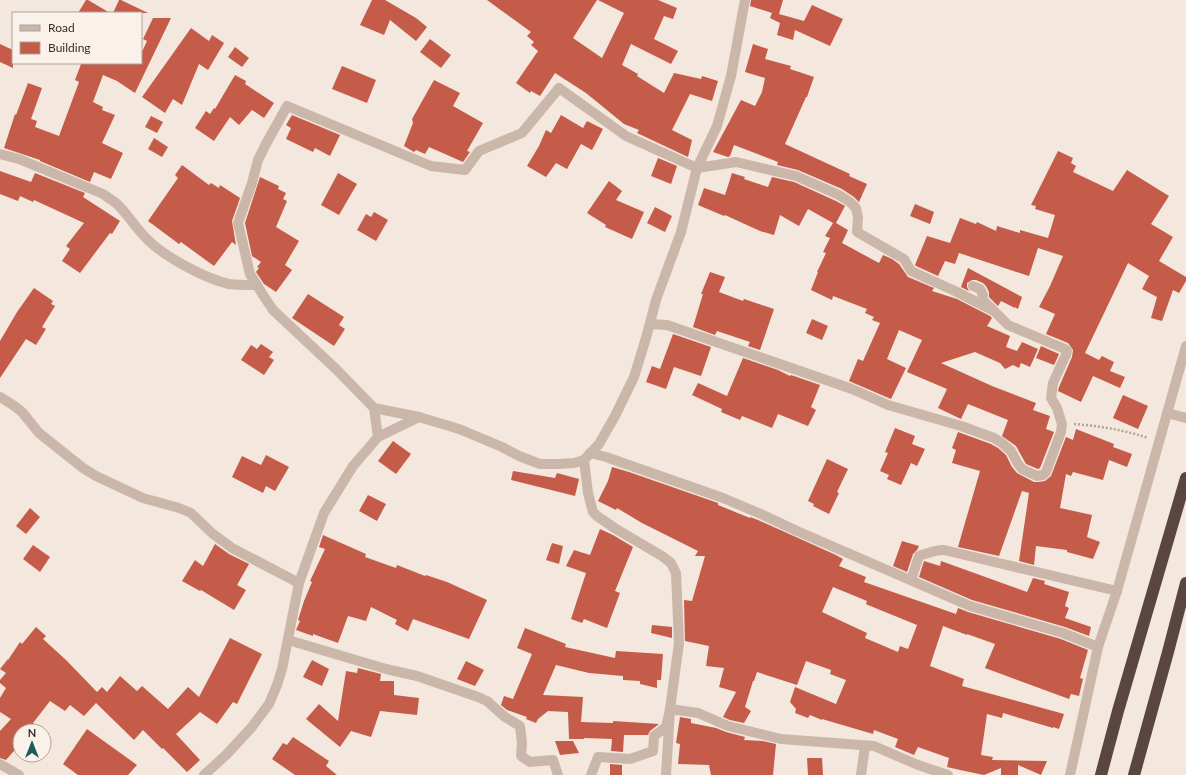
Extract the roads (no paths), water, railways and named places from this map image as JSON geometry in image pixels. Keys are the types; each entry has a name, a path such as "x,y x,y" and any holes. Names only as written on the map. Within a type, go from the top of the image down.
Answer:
{"highway":[{"path":"1101,775 1118,711 1186,478"},
{"path":"1134,775 1186,583"}],"street":[{"path":"746,0 731,76 717,126 697,168 681,232 656,300 634,376 615,416 599,444 587,457 574,463 540,464 459,429 419,416 374,408 336,369 273,310 250,274 238,223 252,183 258,160 287,106 431,166 465,170 479,150 522,134 559,88 626,136 697,168 736,162 796,176 839,195 856,208 858,217 857,232 904,259 911,271 992,310"},
{"path":"0,154 19,159 103,194 115,202 124,211 137,229 158,249 187,267 210,278 230,284 257,285"},
{"path":"650,324 667,325 852,389 888,405 962,426 994,438 1011,451 1022,469 1037,476 1042,475 1046,472 1061,432 1062,424 1051,398 1053,383 1062,360 1067,352 1065,349 1008,325 982,299 983,295 980,289 973,286"},
{"path":"1070,775 1098,647 1117,591 1186,346"},
{"path":"0,397 22,412 39,433 83,468 96,476 143,498 191,513 232,548 299,583"},
{"path":"374,408 378,437"},
{"path":"1167,413 1186,418"},
{"path":"204,775 251,728 269,704 282,669 299,583 324,513 354,466 378,437 419,416"},
{"path":"587,457 606,457 722,498 762,514 797,531 970,606 1063,634 1098,647"},
{"path":"587,457 588,493 593,512 616,529 662,556 671,563 676,573 679,643 670,709 666,775"},
{"path":"911,580 919,556 935,550 944,550 1117,591"},
{"path":"288,640 386,669 417,676 487,701 505,717 520,726 522,743 521,756 530,762 554,760 558,775"},
{"path":"670,709 698,714 728,726 767,736 822,743 874,746 918,765 948,775"},
{"path":"591,775 598,757 630,759 653,751 654,736 666,727 670,709"},
{"path":"861,775 865,746"},
{"path":"0,764 19,775"}]}
